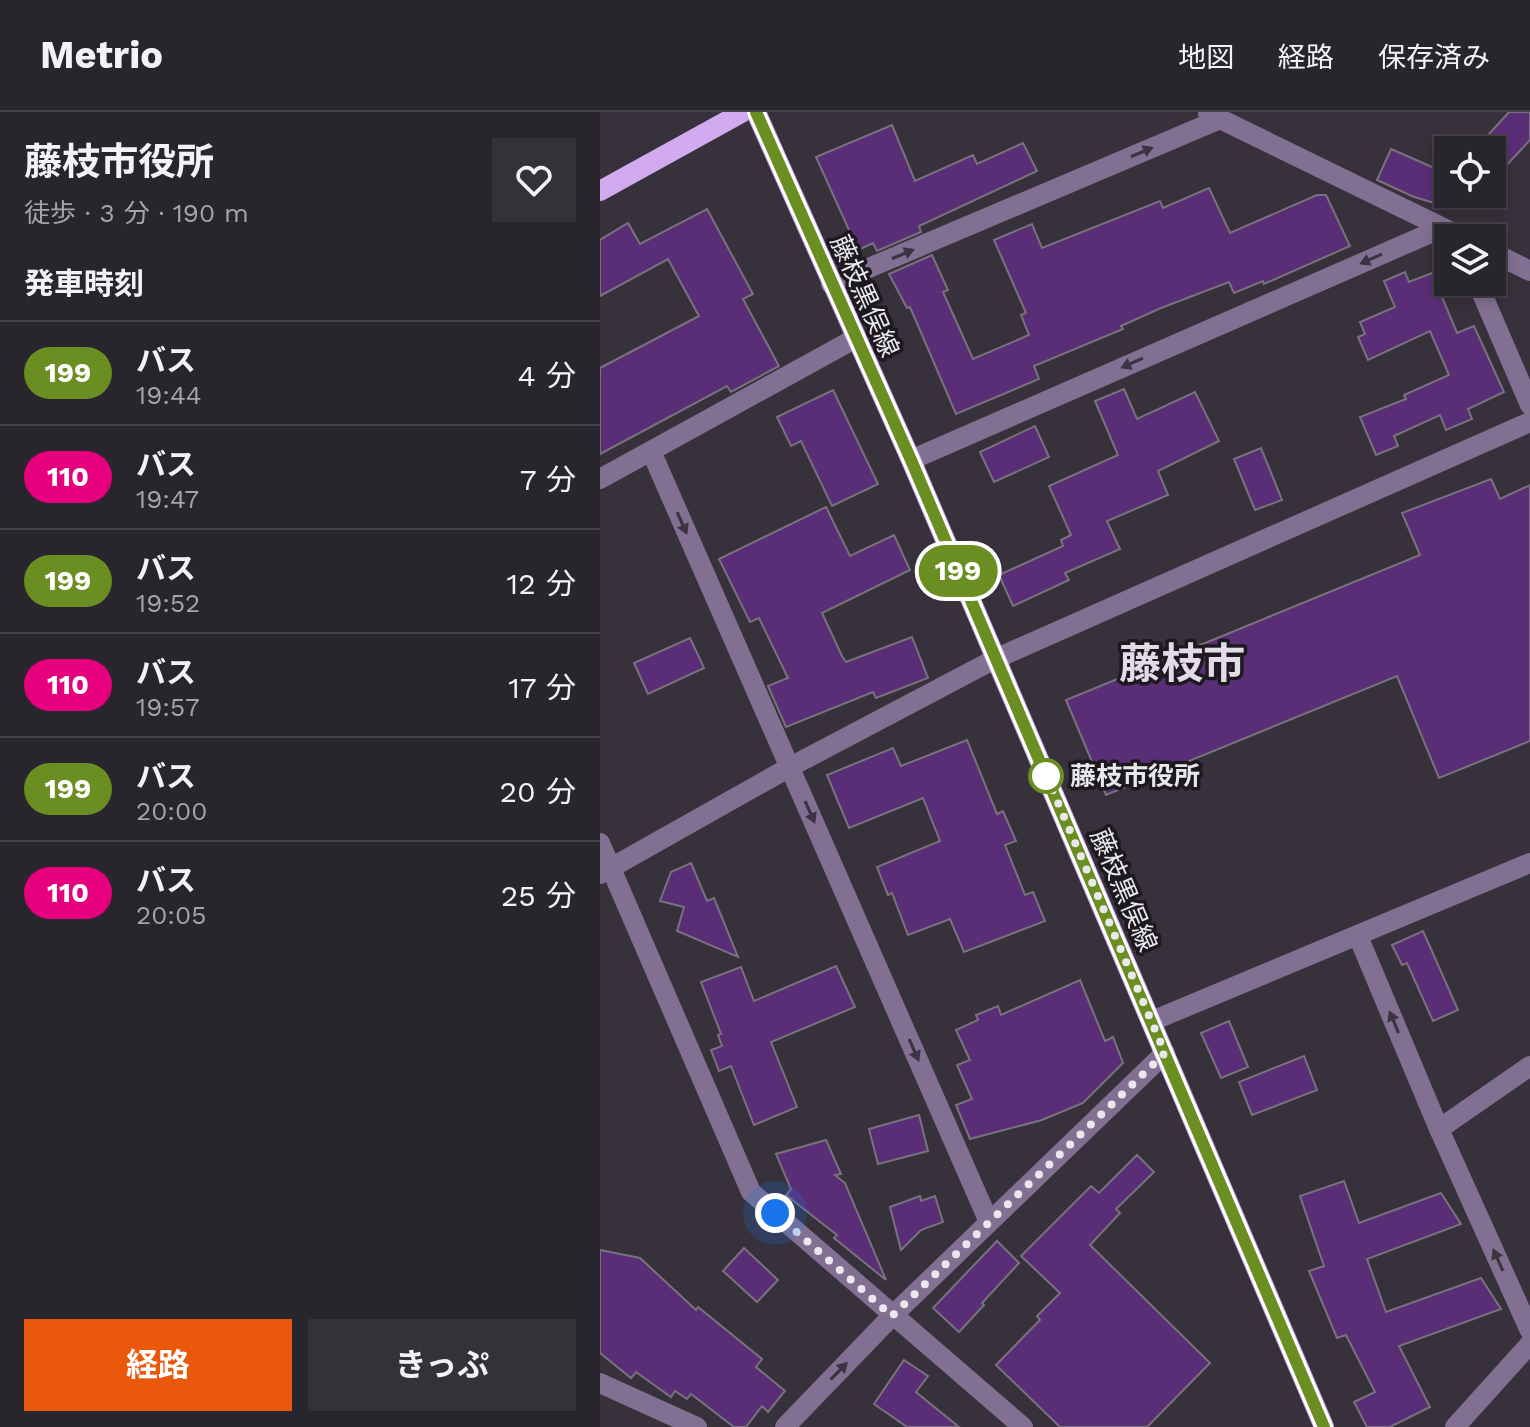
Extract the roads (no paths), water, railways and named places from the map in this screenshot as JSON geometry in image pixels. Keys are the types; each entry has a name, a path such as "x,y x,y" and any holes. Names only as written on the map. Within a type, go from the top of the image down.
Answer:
{"main road":[{"path":"600,191 743,112"},
{"name":"藤枝黒俣線","path":"756,112 911,460 1324,1427"}],"street":[{"path":"831,284 1213,115 1434,225"},
{"path":"911,460 1434,244"},
{"path":"1506,259 1530,271"},
{"path":"1483,296 1530,405"},
{"path":"600,479 856,338"},
{"path":"605,871 790,767 995,659 1530,422"},
{"path":"651,451 989,1222"},
{"path":"600,843 605,871 751,1192 1023,1427"},
{"path":"1152,1021 1530,863"},
{"path":"1358,936 1439,1129 1530,1331"},
{"path":"785,1427 892,1316 1165,1053"},
{"path":"1439,1129 1530,1066"},
{"path":"1455,1427 1530,1344"},
{"path":"600,1383 697,1427"}],"place":[{"name":"藤枝市役所","path":"1046,776"}],"district":[{"name":"藤枝市","path":"1182,663"}]}
